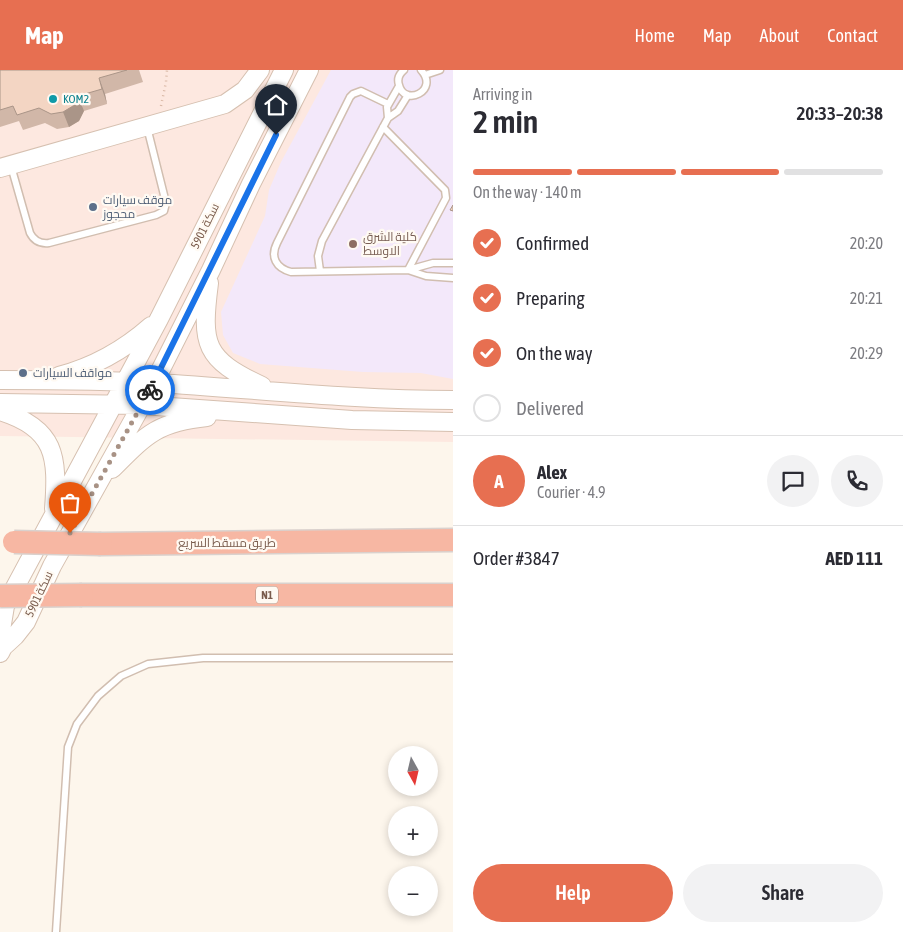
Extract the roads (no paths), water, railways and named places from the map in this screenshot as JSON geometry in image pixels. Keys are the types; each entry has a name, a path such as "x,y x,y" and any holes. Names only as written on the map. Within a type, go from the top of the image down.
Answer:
{"highway":[{"name":"طريق مسقط السريع","path":"7,542 102,544 453,540"},
{"name":"N1","path":"0,596 453,595"}],"street":[{"path":"6,167 225,104 245,90 260,70"},
{"name":"سكة 5901","path":"1,650 1,630 5,606 159,319 284,70"},
{"name":"سكة 5901","path":"1,650 26,622 52,566 142,405 211,270 251,184 309,70"},
{"path":"211,270 204,322 208,343 217,357 229,369 274,391"},
{"path":"46,380 107,357 159,319"},
{"path":"0,380 154,382 372,398 453,400"},
{"path":"0,403 142,405 360,421 453,422"},
{"path":"0,410 13,414 29,423 49,446 56,470 54,516"},
{"path":"98,483 139,443 153,432 168,424 190,419 247,413"}],"lane":[{"path":"399,71 399,86 408,95 418,94 425,88 427,72 440,70"},
{"path":"388,118 386,111 388,104 399,86"},
{"path":"388,104 361,91 350,97 274,249 275,262 284,270 291,272 408,270 433,263 453,263"},
{"path":"320,271 318,256 322,241 388,118 398,111 408,95"},
{"path":"6,167 30,233 40,243 49,243 156,216 164,211 166,203 146,127"},
{"path":"383,127 445,190 446,194 446,198 408,270"},
{"path":"408,270 426,276 453,278"},
{"path":"56,932 68,747 77,724 98,696 121,676 148,664 202,658 453,658"}],"place":[{"name":"KOM2","path":"53,99"},
{"name":"موقف سيارات محجوز","path":"93,207"},
{"name":"كلية الشرق الاوسط","path":"353,244"},
{"name":"مواقف السيارات","path":"23,373"}]}
